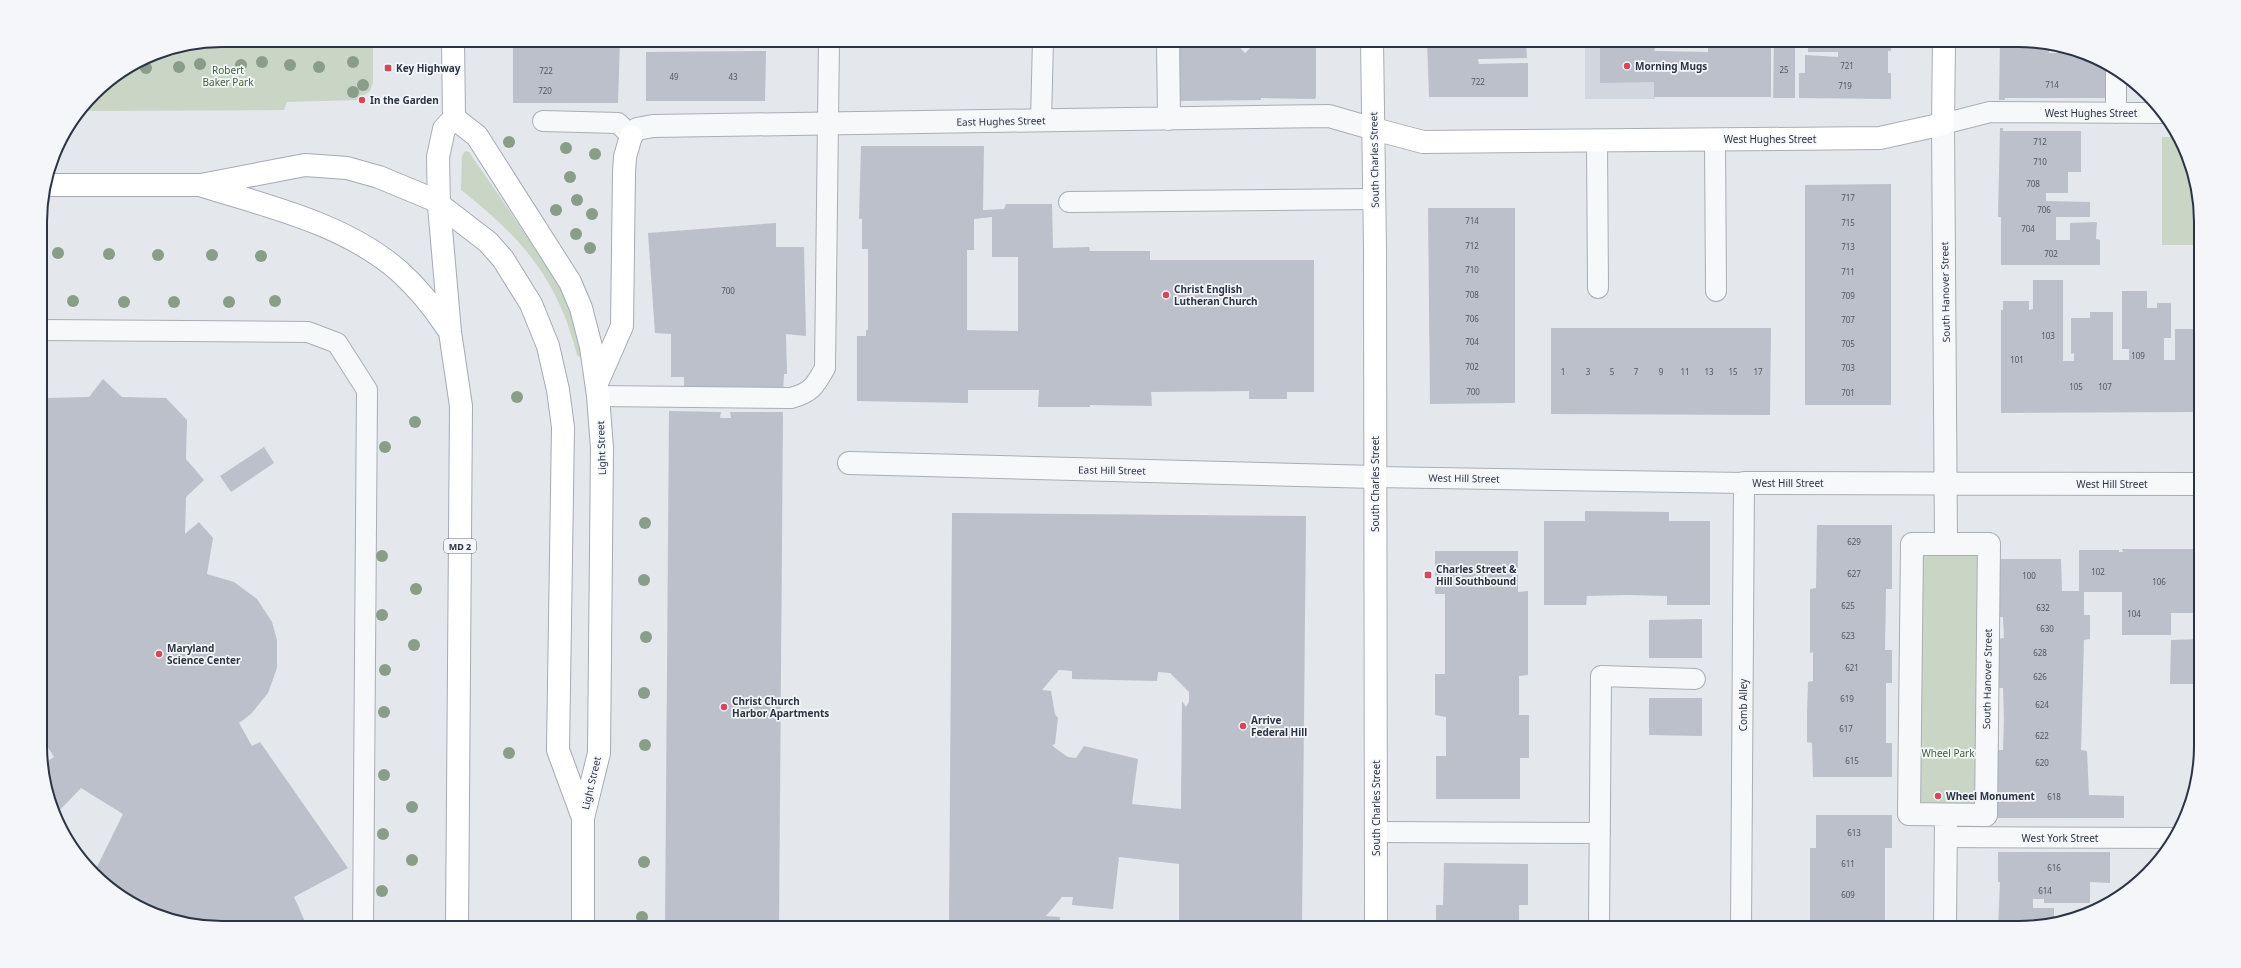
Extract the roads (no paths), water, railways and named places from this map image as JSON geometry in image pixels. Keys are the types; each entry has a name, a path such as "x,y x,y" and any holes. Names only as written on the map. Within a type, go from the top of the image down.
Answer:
{"main road":[{"path":"453,47 454,118"},
{"name":"South Charles Street","path":"1372,47 1374,129 1376,921"},
{"name":"South Hanover Street","path":"1943,124 1944,47"},
{"name":"MD 2","path":"454,118 444,129 438,157 439,206 450,332 462,406 457,921"},
{"name":"Light Street","path":"454,118 477,136 570,282 581,308 591,347 597,390 602,448 599,753 583,818 583,921"},
{"name":"West Hughes Street","path":"1374,129 1423,142 1715,140 1880,138 1943,124"},
{"path":"597,390 622,326 624,172 625,157 631,136"},
{"path":"51,185 201,185 305,165 347,168 406,187 432,199 439,206"},
{"path":"201,185 323,226 352,239 399,271 431,305 450,332"},
{"name":"Light Street","path":"439,206 483,238 503,259 531,304 548,346 558,390 563,427 558,750 583,818"}],"street":[{"path":"1168,47 1169,119"},
{"name":"East Hughes Street","path":"631,136 637,129 653,126 1329,116 1374,129"},
{"name":"South Hanover Street","path":"1943,124 1947,483 1946,544"},
{"name":"East Hill Street","path":"849,463 1375,477"},
{"name":"West Hill Street","path":"1744,483 2194,484"},
{"name":"South Hanover Street","path":"1912,544 1946,544 1989,544 1986,815 1909,814 1912,544"},
{"path":"1945,921 1946,815"}],"lane":[{"path":"597,390 791,398 805,394 816,384 825,368 829,47"},
{"path":"1042,121 1043,47"},
{"path":"2116,76 2116,113"},
{"name":"West Hughes Street","path":"1943,124 1990,112 2156,113"},
{"path":"543,121 618,123 631,136"},
{"path":"1715,140 1716,291"},
{"path":"1597,141 1598,288"},
{"path":"1069,202 1374,199"},
{"path":"47,330 308,332 337,343 367,390 363,921"},
{"name":"West Hill Street","path":"1375,477 1744,483"},
{"name":"Comb Alley","path":"1741,921 1744,483"},
{"path":"1599,921 1601,676 1695,679"},
{"path":"1376,832 1600,833"},
{"name":"West York Street","path":"1945,837 2166,842"}],"place":[{"name":"Morning Mugs","path":"1627,66"},
{"name":"Key Highway","path":"388,68"},
{"name":"In the Garden","path":"362,100"},
{"name":"Christ English Lutheran Church","path":"1166,295"},
{"name":"Charles Street & Hill Southbound","path":"1428,575"},
{"name":"Maryland Science Center","path":"159,654"},
{"name":"Christ Church Harbor Apartments","path":"724,707"},
{"name":"Arrive Federal Hill","path":"1243,726"},
{"name":"Wheel Monument","path":"1938,796"}],"park label":[{"name":"Robert Baker Park","path":"228,76"},
{"name":"Wheel Park","path":"1948,753"}]}
